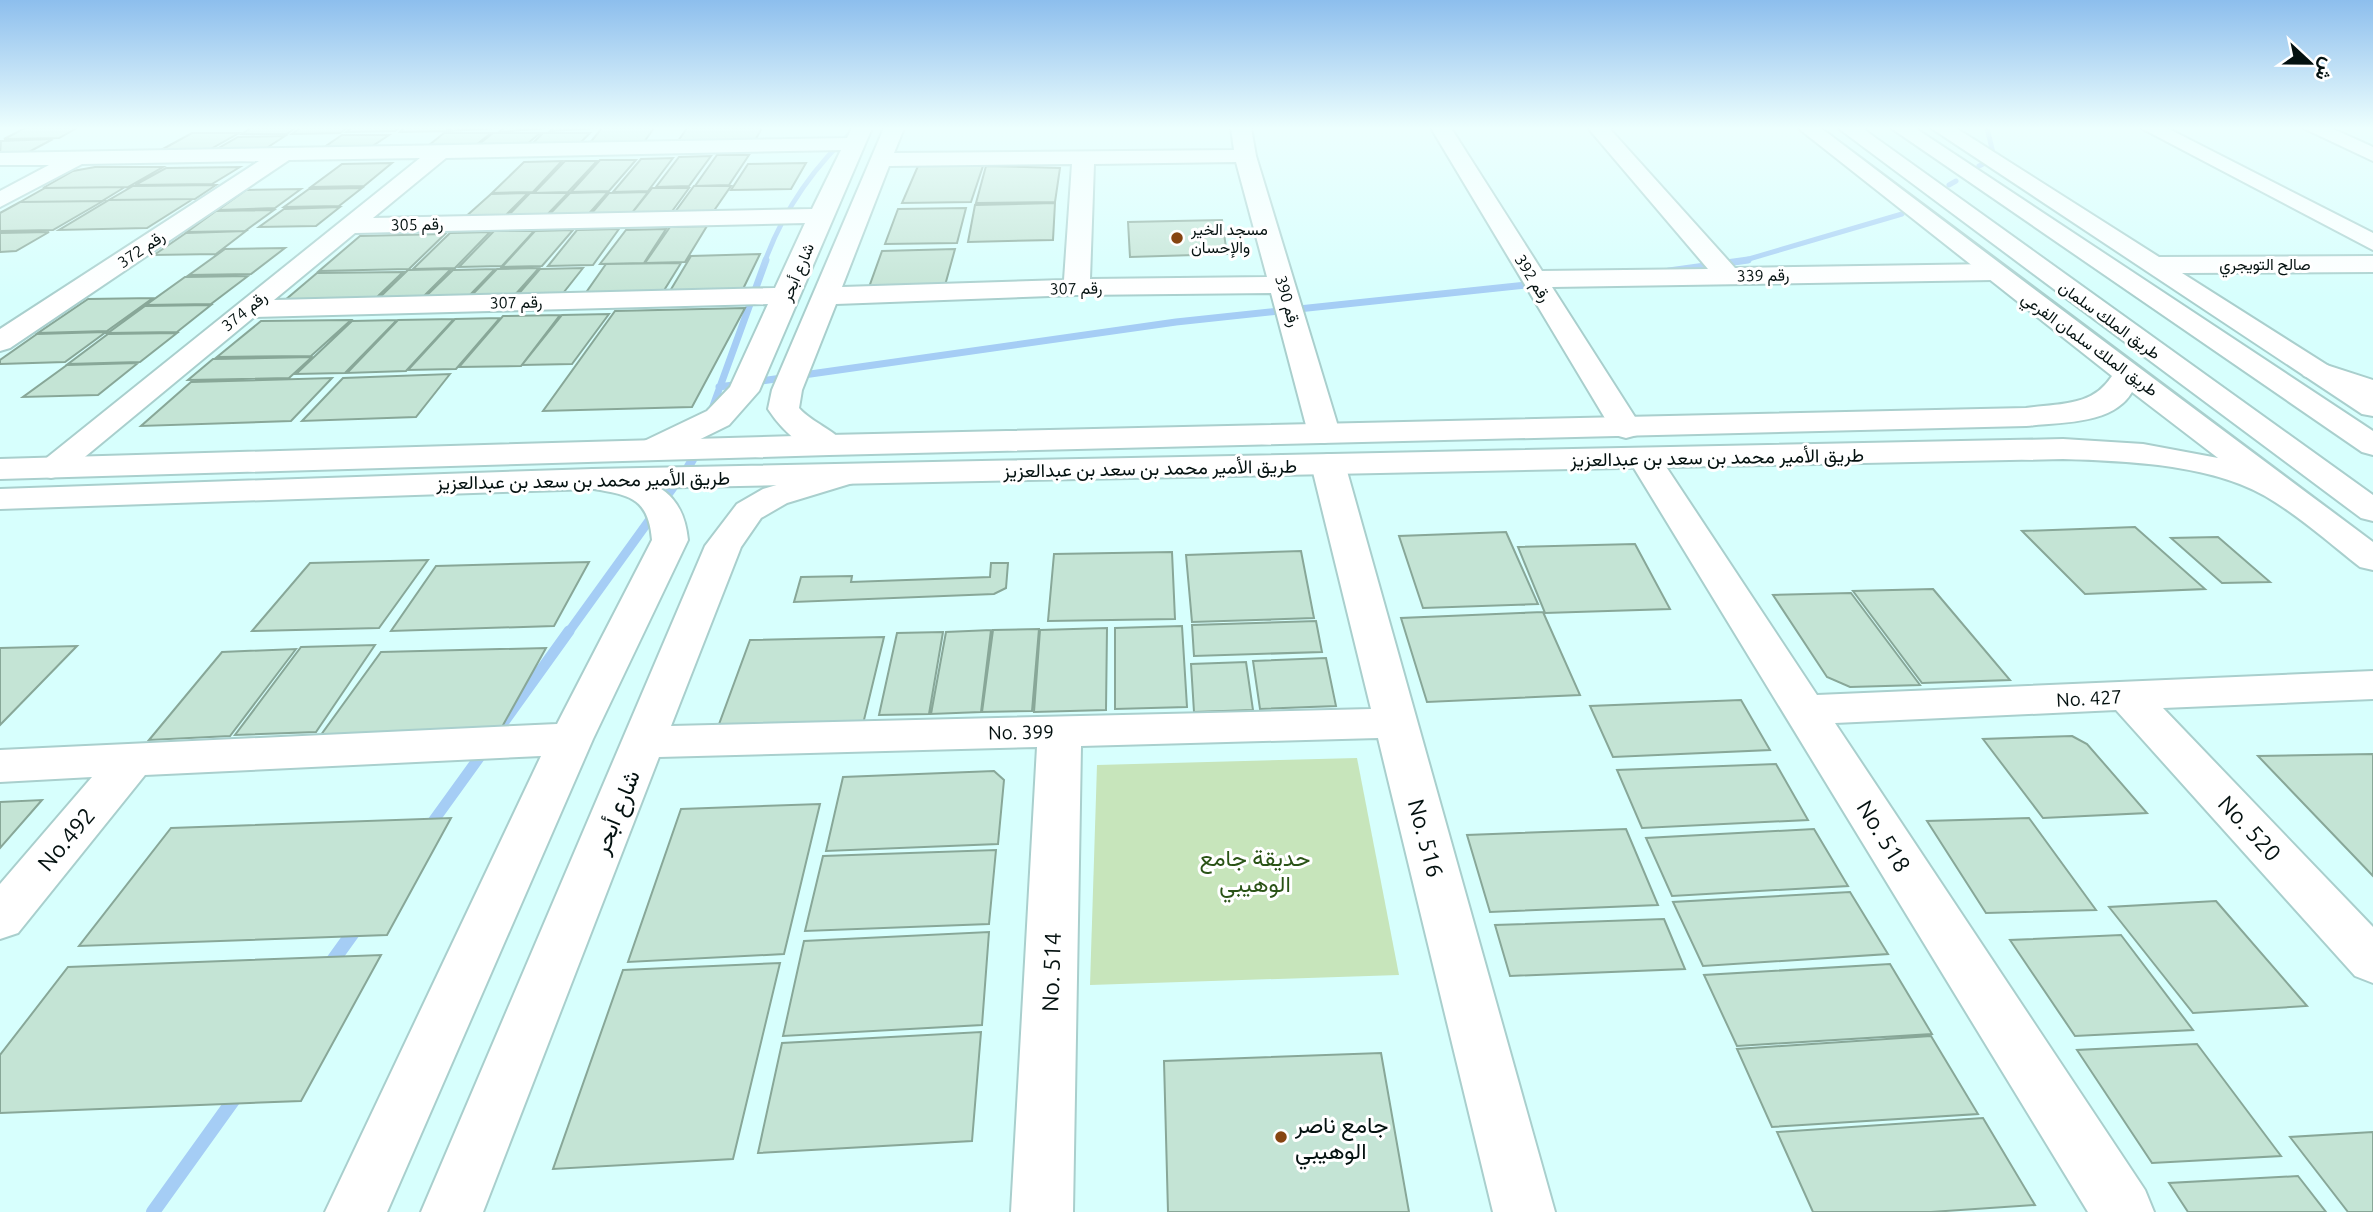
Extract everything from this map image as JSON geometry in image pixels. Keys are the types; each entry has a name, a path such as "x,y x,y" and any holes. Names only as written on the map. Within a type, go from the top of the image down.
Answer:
{"main road":[{"path":"0,200 29,185"},
{"name":"رقم 372","path":"0,342 238,185"},
{"name":"رقم 374","path":"51,468 401,185"},
{"name":"شارع أبحر","path":"652,450 718,418 744,391 835,185"},
{"name":"شارع أبحر","path":"787,390 873,185"},
{"path":"1077,287 1082,185"},
{"name":"رقم 390","path":"1254,185 1284,285 1326,449"},
{"name":"رقم 392","path":"1476,185 1636,444"},
{"path":"1648,185 1728,276"},
{"name":"طريق الملك سلمان الفرعي","path":"1889,185 1993,272 2129,372 2373,559"},
{"name":"طريق الملك سلمان","path":"1908,185 2040,269 2373,511"},
{"path":"1984,185 2373,445"},
{"path":"2030,185 2373,407"},
{"path":"2260,185 2373,243"},
{"name":"رقم 305","path":"350,226 820,216"},
{"name":"صالح التويجري","path":"2156,265 2373,264"},
{"name":"رقم 339","path":"1534,279 1993,272"},
{"name":"رقم 307","path":"827,296 1077,287 1284,285"},
{"name":"رقم 307","path":"246,309 787,296"},
{"path":"0,314 44,314"},
{"path":"2314,370 2373,390"},
{"name":"طريق الأمير محمد بن سعد بن عبدالعزيز","path":"1636,444 2026,417 2094,408 2114,397 2129,372"},
{"path":"744,391 787,390 783,409 798,427 836,460"},
{"path":"2026,417 2067,419 2090,424 2103,433 2102,439 2063,449"},
{"name":"طريق الأمير محمد بن سعد بن عبدالعزيز","path":"1,493 593,479 836,460 1636,444 2133,452 2191,461 2225,470 2293,496"},
{"name":"No. 518","path":"1636,444 2123,1212"},
{"name":"No. 516","path":"1326,449 1524,1212"},
{"name":"طريق الأمير محمد بن سعد بن عبدالعزيز","path":"1,493 51,468 652,450 836,460"},
{"name":"شارع أبحر","path":"452,1212 723,546 749,511 836,460"},
{"path":"356,1212 571,739 670,540 670,519 662,503 637,489 593,479"},
{"path":"655,569 667,560 699,550 713,555 715,566"},
{"name":"No. 427","path":"1804,710 2373,685"},
{"name":"No. 520","path":"2127,696 2373,961"},
{"name":"No. 399","path":"645,742 1396,723"},
{"name":"No. 514","path":"1042,1212 1060,732"},
{"path":"0,766 571,739"},
{"name":"No.492","path":"0,919 132,760"}],"green space":[{"name":"حديقة جامع الوهيبي","path":"1357,758 1399,975 1090,985 1097,765"}],"building":[{"path":"49,185 132,185 128,187 43,188"},
{"path":"216,185 195,199 109,200 133,186"},
{"path":"314,185 366,185 364,186 311,187"},
{"path":"501,185 540,185 533,192 492,193"},
{"path":"542,185 575,185 568,192 534,193"},
{"path":"578,185 615,185 609,191 571,192"},
{"path":"619,185 653,185 648,191 613,192"},
{"path":"658,185 690,185 689,186 656,187"},
{"path":"696,185 729,185 729,185"},
{"path":"735,185 794,185 791,189 731,190"},
{"path":"910,185 977,185 971,202 902,203"},
{"path":"981,185 1058,185 1055,202 976,203"},
{"path":"694,186 731,186 713,212 675,212"},
{"path":"125,187 102,201 20,202 45,188"},
{"path":"362,188 339,206 284,207 309,189"},
{"path":"652,188 689,188 670,214 631,214"},
{"path":"301,189 275,208 218,210 246,190"},
{"path":"608,192 586,217 546,218 570,193"},
{"path":"648,192 631,214 591,214 609,193"},
{"path":"528,193 502,219 463,219 491,194"},
{"path":"530,193 568,193 544,218 505,219"},
{"path":"193,199 147,228 59,230 109,200"},
{"path":"103,201 53,230 0,231 0,213 20,202"},
{"path":"1055,203 1053,240 968,242 975,205"},
{"path":"340,207 316,226 259,227 284,209"},
{"path":"966,208 957,243 885,244 898,209"},
{"path":"274,210 245,231 187,232 216,211"},
{"name":"مسجد الخير والإحسان","path":"1222,220 1227,254 1130,257 1128,222"},
{"path":"707,226 685,262 645,263 670,227"},
{"path":"619,229 593,265 548,266 577,230"},
{"path":"666,229 644,263 600,264 626,230"},
{"path":"573,230 542,266 502,267 535,231"},
{"path":"246,231 216,254 154,255 186,233"},
{"path":"494,231 534,231 502,266 459,267"},
{"path":"49,232 16,251 0,252 0,233"},
{"path":"490,232 455,268 413,269 450,233"},
{"path":"445,234 409,269 319,271 360,236"},
{"path":"285,248 251,274 189,275 225,249"},
{"path":"955,249 944,289 868,290 882,251"},
{"path":"760,254 743,289 670,291 691,256"},
{"path":"681,263 663,292 585,294 606,264"},
{"path":"539,268 514,296 470,297 497,269"},
{"path":"583,268 560,297 515,298 540,269"},
{"path":"451,269 422,298 378,299 408,270"},
{"path":"495,269 468,297 424,298 453,270"},
{"path":"403,272 375,299 284,301 317,273"},
{"path":"248,276 211,304 146,305 185,277"},
{"path":"153,298 107,331 38,333 88,299"},
{"path":"211,305 177,332 108,333 145,306"},
{"path":"745,308 692,407 543,411 615,311"},
{"path":"609,314 572,364 522,365 562,315"},
{"path":"560,315 521,366 459,367 503,316"},
{"path":"500,318 456,369 408,370 455,319"},
{"path":"454,319 406,371 347,373 398,320"},
{"path":"351,320 311,356 217,357 261,321"},
{"path":"397,320 345,373 296,374 352,321"},
{"path":"106,332 65,362 0,364 0,360 37,334"},
{"path":"177,333 140,362 68,364 108,334"},
{"path":"312,357 289,378 188,380 213,359"},
{"path":"138,363 98,395 23,397 67,365"},
{"path":"450,374 416,417 302,421 343,378"},
{"path":"332,378 291,421 141,426 191,382"},
{"path":"2135,527 2205,589 2085,594 2022,531"},
{"path":"1506,532 1538,604 1423,608 1399,536"},
{"path":"2218,537 2270,582 2222,583 2171,538"},
{"path":"1635,544 1670,609 1545,613 1518,547"},
{"path":"1301,551 1314,618 1192,622 1186,555"},
{"path":"1172,552 1175,619 1048,621 1054,554"},
{"path":"428,560 379,628 252,631 310,563"},
{"path":"589,562 554,626 391,631 436,566"},
{"path":"991,563 1008,563 1006,588 994,594 794,602 801,577 852,576 851,582 990,577"},
{"path":"1933,589 2010,680 1922,683 1853,591"},
{"path":"1851,593 1920,685 1850,687 1827,677 1773,595"},
{"path":"1543,612 1580,695 1427,702 1401,618"},
{"path":"1316,621 1322,652 1194,656 1192,625"},
{"path":"1182,626 1187,707 1115,709 1115,628"},
{"path":"1107,628 1106,710 1034,712 1040,630"},
{"path":"1039,629 1032,711 982,712 993,630"},
{"path":"991,630 981,712 931,714 946,632"},
{"path":"943,632 929,714 879,715 897,633"},
{"path":"884,637 863,724 718,727 750,640"},
{"path":"375,645 316,732 235,735 301,647"},
{"path":"77,646 0,725 0,648"},
{"path":"546,648 498,734 318,739 381,652"},
{"path":"296,649 230,736 149,740 222,652"},
{"path":"1326,658 1336,706 1260,709 1253,661"},
{"path":"1246,662 1253,710 1194,712 1191,664"},
{"path":"1741,700 1770,750 1613,757 1590,706"},
{"path":"2072,736 2087,744 2147,813 2043,818 1983,739"},
{"path":"2373,754 2373,876 2258,756"},
{"path":"1776,764 1808,820 1642,828 1617,770"},
{"path":"994,771 1004,780 998,844 826,851 843,777"},
{"path":"42,800 0,848 0,802"},
{"path":"820,804 784,954 628,962 681,809"},
{"path":"451,818 387,935 79,946 171,828"},
{"path":"2029,818 2096,910 1986,913 1927,821"},
{"path":"1626,829 1658,905 1490,912 1467,835"},
{"path":"1814,829 1848,886 1672,896 1646,838"},
{"path":"996,850 989,924 805,931 823,856"},
{"path":"1850,892 1888,954 1703,966 1673,902"},
{"path":"2216,901 2307,1006 2193,1013 2109,907"},
{"path":"1664,919 1685,969 1510,976 1495,925"},
{"path":"989,932 982,1025 783,1036 804,941"},
{"path":"2121,935 2193,1030 2075,1036 2010,940"},
{"path":"381,955 301,1101 0,1113 0,1055 68,967"},
{"path":"780,963 733,1159 553,1169 623,970"},
{"path":"1890,964 1932,1034 1737,1046 1704,975"},
{"path":"981,1032 972,1141 758,1153 782,1043"},
{"path":"1931,1036 1978,1114 1772,1127 1737,1049"},
{"path":"2197,1044 2281,1156 2152,1163 2077,1050"},
{"name":"جامع ناصر الوهيبي","path":"1381,1053 1409,1212 1168,1212 1164,1061"},
{"path":"1983,1118 2035,1205 1931,1212 1813,1212 1777,1132"},
{"path":"2373,1132 2373,1212 2348,1212 2290,1137"},
{"path":"2298,1176 2326,1212 2188,1212 2169,1183"}],"waterway":[{"path":"765,261 781,223 805,185"},
{"path":"1743,261 1902,214"},
{"path":"720,387 766,260"},
{"path":"1743,261 1748,260"},
{"path":"1669,271 1743,261"},
{"path":"720,387 1176,322 1535,284"},
{"path":"709,417 720,387"},
{"path":"687,469 694,457"},
{"path":"568,633 674,486"},
{"path":"498,730 569,631"},
{"path":"429,827 486,748"},
{"path":"329,966 357,927"},
{"path":"153,1212 237,1095"}],"place":[{"name":"مسجد الخير والإحسان","path":"1177,238"},
{"name":"جامع ناصر الوهيبي","path":"1281,1137"}]}
